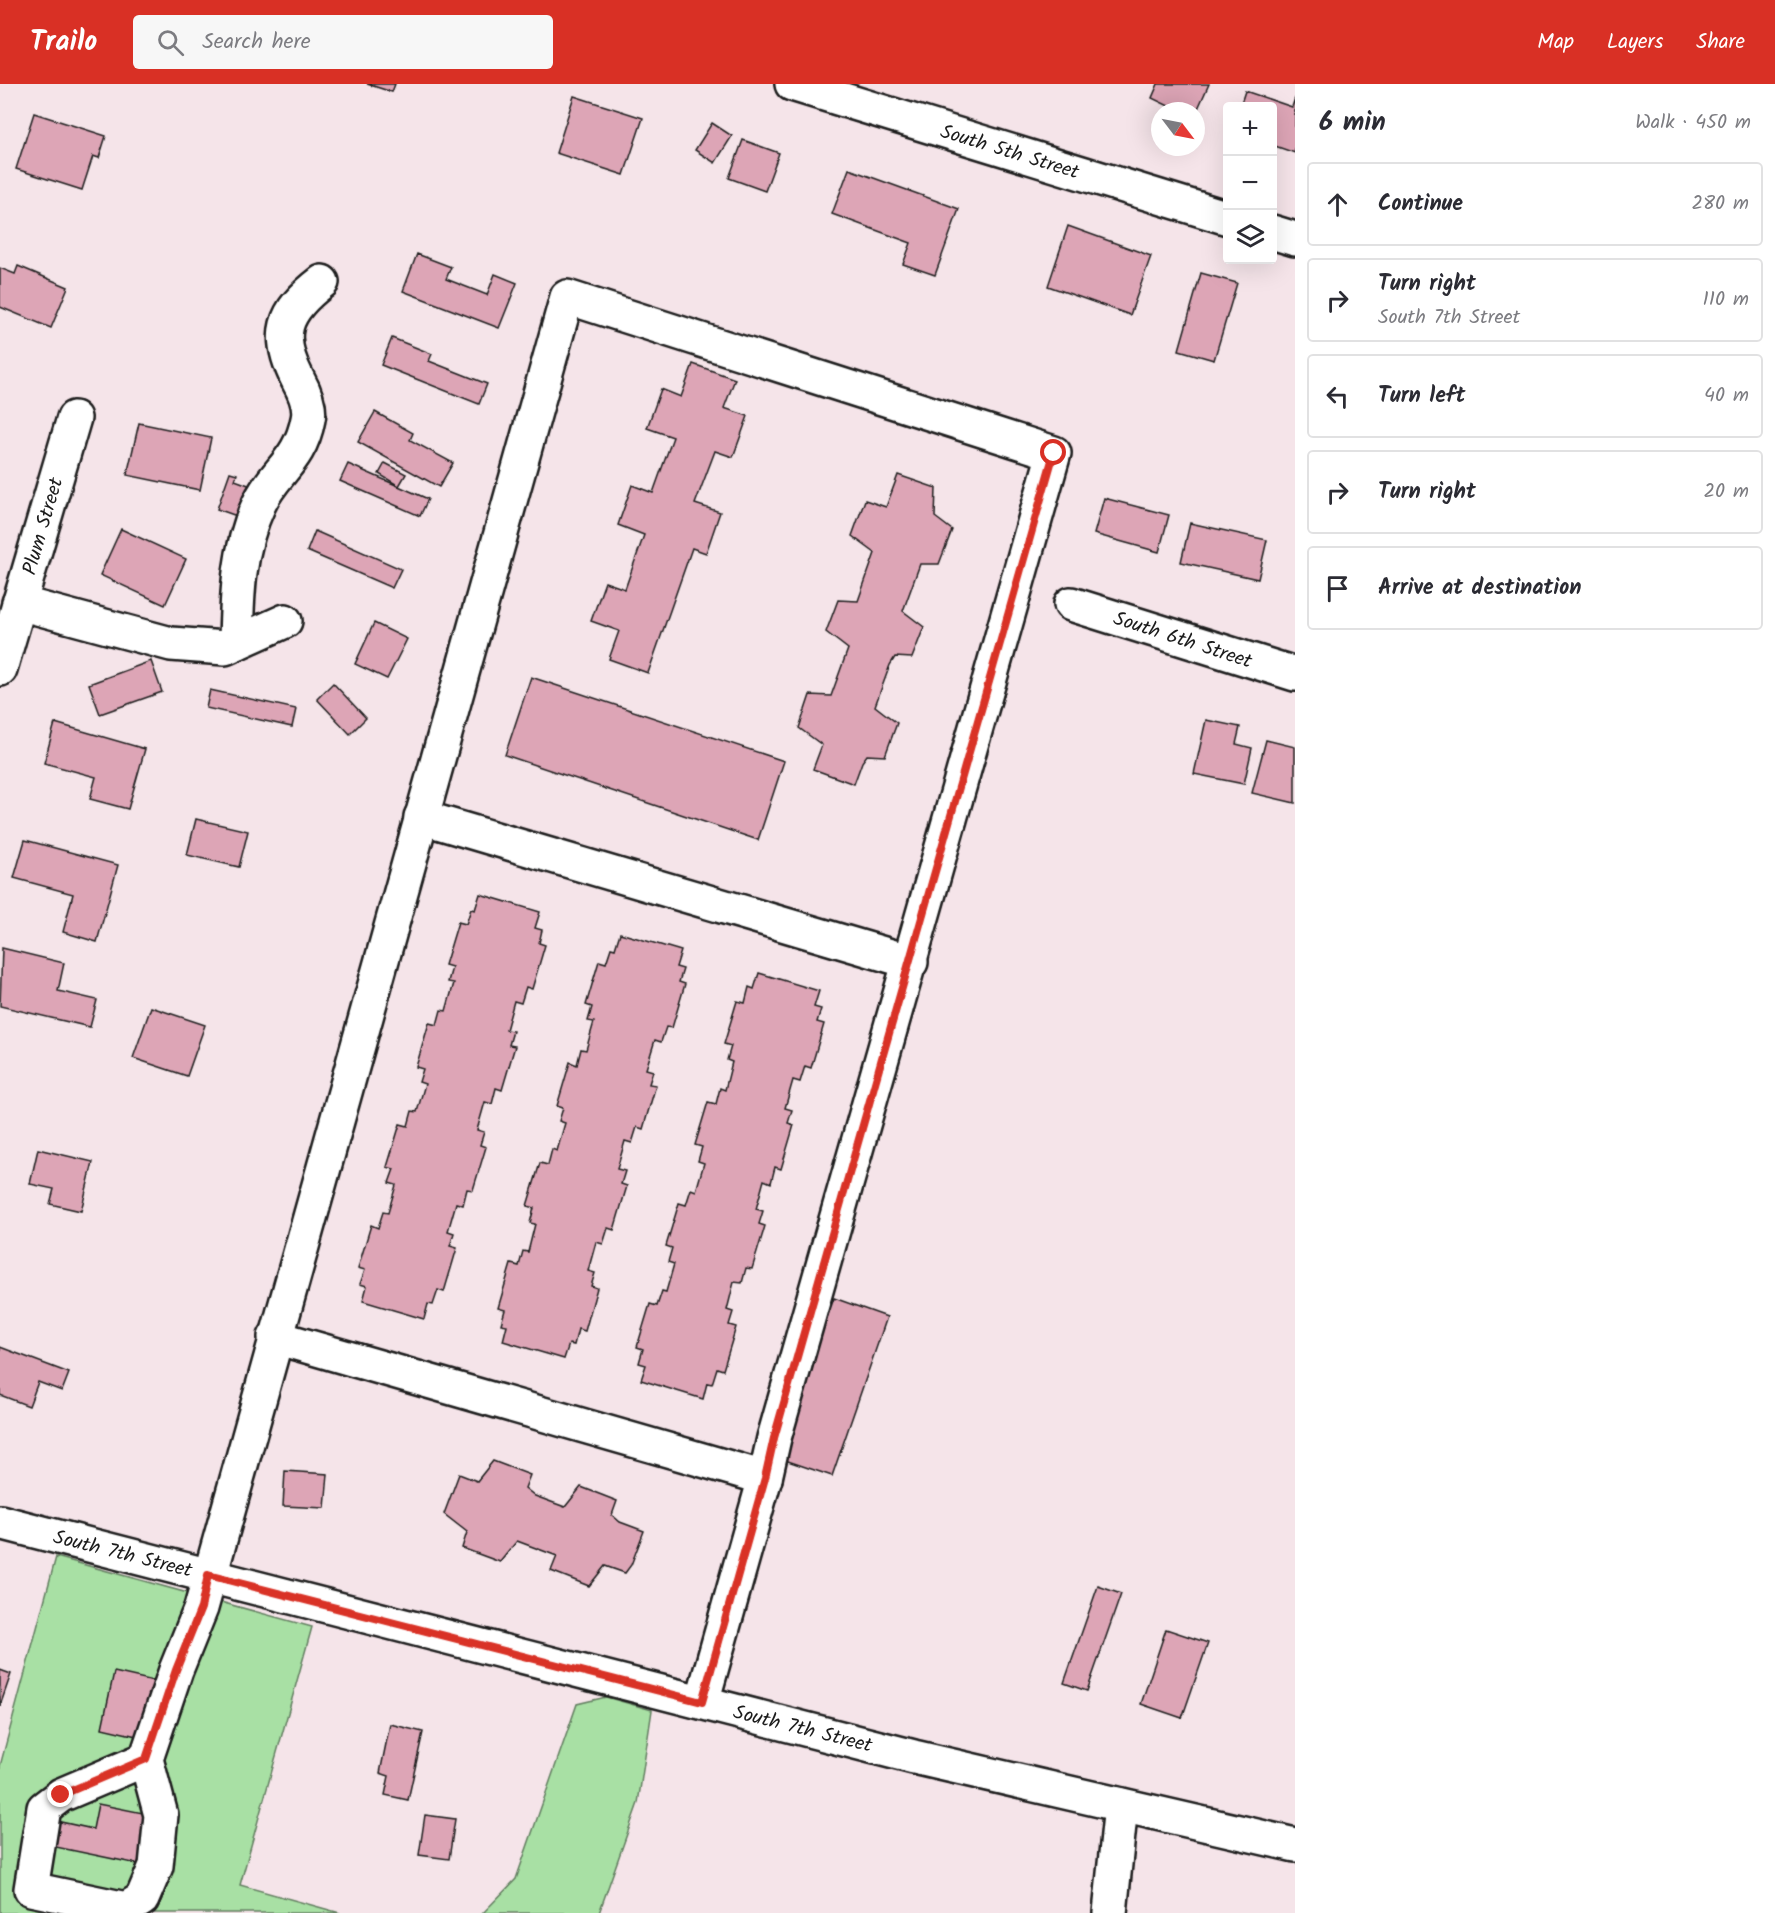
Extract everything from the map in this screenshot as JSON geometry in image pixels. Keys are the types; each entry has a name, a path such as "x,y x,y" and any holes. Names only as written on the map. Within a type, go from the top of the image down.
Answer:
{"street":[{"name":"South 5th Street","path":"792,84 1223,217"},
{"path":"1277,234 1295,239"},
{"path":"236,643 238,578 244,543 259,503 302,445 309,416 308,404 290,363 285,338 289,317 300,299 322,282"},
{"path":"146,1759 61,1795 44,1808 31,1889 126,1909 142,1899 156,1866 161,1815 146,1759 176,1670 201,1608 208,1575 567,297 1054,453 774,1438 765,1478 702,1702"},
{"name":"Plum Street","path":"0,669 74,418"},
{"path":"19,603 171,644 225,648 285,621"},
{"name":"South 6th Street","path":"1071,604 1295,674"},
{"path":"421,817 910,963"},
{"path":"275,1337 765,1478"},
{"name":"South 7th Street","path":"0,1522 914,1756 1295,1845"},
{"path":"1110,1913 1121,1805"}],"green space":[{"path":"56,1557 312,1627 240,1885 340,1913 0,1913 0,1766"},
{"path":"606,1697 652,1710 638,1803 599,1913 483,1913 516,1879 577,1704"}],"building":[{"path":"367,84 395,84 392,92"},
{"path":"1158,84 1209,84 1201,102 1160,102 1152,98"},
{"path":"1245,91 1292,107 1295,98 1295,153 1277,147 1277,102 1241,102"},
{"path":"574,96 643,118 624,175 556,153"},
{"path":"34,113 106,136 99,158 93,156 82,190 16,169"},
{"path":"712,123 732,136 715,163 695,150"},
{"path":"743,140 779,153 765,191 729,178"},
{"path":"849,169 959,209 935,275 903,264 911,243 832,214"},
{"path":"1068,226 1151,256 1130,315 1048,286"},
{"path":"417,254 451,267 446,279 487,295 495,274 517,283 499,328 403,291"},
{"path":"18,266 68,287 51,328 0,307 0,268 15,274"},
{"path":"1201,273 1237,283 1214,360 1179,350"},
{"path":"392,338 432,354 429,361 487,384 479,404 381,365"},
{"path":"693,364 735,379 724,408 748,416 733,457 715,451 695,504 720,512 706,553 692,548 648,673 609,659 619,631 591,621 605,582 625,589 644,535 618,525 632,485 653,493 673,437 647,428 661,389 681,397"},
{"path":"375,412 413,433 410,440 453,463 439,487 358,442"},
{"path":"139,423 211,438 200,490 127,475"},
{"path":"385,463 406,474 399,486 379,474"},
{"path":"348,464 428,499 420,516 340,481"},
{"path":"230,472 237,474 235,480 262,490 251,521 217,509"},
{"path":"898,475 936,488 935,517 952,530 939,564 920,564 903,611 924,627 912,658 895,657 890,665 875,706 897,723 885,756 867,755 854,784 813,769 822,745 799,728 810,695 831,696 848,649 826,632 838,600 858,601 875,553 852,536 865,500 886,507"},
{"path":"1104,498 1169,515 1159,552 1094,534"},
{"path":"1190,523 1267,540 1258,579 1181,562"},
{"path":"121,529 186,559 165,605 100,575"},
{"path":"315,531 401,569 392,588 307,551"},
{"path":"374,623 407,639 387,679 355,664"},
{"path":"151,661 162,692 100,714 89,684"},
{"path":"531,677 784,761 758,840 505,755"},
{"path":"333,683 366,718 350,734 317,699"},
{"path":"210,690 296,709 292,727 206,708"},
{"path":"1206,720 1240,727 1236,744 1252,748 1244,784 1194,774"},
{"path":"55,723 145,749 128,809 90,799 96,777 44,763"},
{"path":"1266,740 1295,747 1295,803 1252,793"},
{"path":"196,819 248,831 239,867 187,855"},
{"path":"25,840 118,865 97,942 63,932 73,894 14,878"},
{"path":"480,894 540,912 535,928 542,930 539,943 545,945 532,989 526,987 521,1003 514,1001 506,1030 513,1031 509,1045 515,1046 502,1090 496,1088 492,1104 485,1102 477,1130 484,1132 480,1145 486,1147 473,1190 467,1189 463,1205 456,1203 448,1231 454,1233 450,1246 457,1248 444,1292 438,1290 433,1305 428,1304 424,1319 363,1301 367,1286 360,1284 365,1270 358,1268 371,1225 378,1228 383,1212 388,1213 396,1185 389,1183 394,1169 387,1167 400,1124 408,1126 412,1111 417,1112 425,1084 419,1082 423,1069 416,1067 429,1023 437,1025 441,1010 446,1011 454,983 448,982 452,967 445,965 458,922 466,924 471,909 475,910"},
{"path":"620,933 681,951 676,967 683,969 679,982 685,984 672,1028 666,1027 661,1042 655,1040 646,1069 653,1071 649,1084 656,1085 643,1129 637,1127 632,1143 625,1141 617,1169 625,1171 621,1184 627,1186 614,1230 608,1228 603,1244 596,1242 588,1271 595,1273 591,1286 597,1288 585,1331 578,1329 574,1345 569,1344 564,1359 503,1341 507,1325 501,1324 505,1310 498,1308 511,1264 519,1266 523,1251 528,1252 535,1224 530,1223 534,1208 527,1206 540,1163 548,1165 552,1149 557,1151 565,1123 559,1121 563,1108 557,1106 570,1062 577,1065 581,1049 586,1050 594,1022 588,1021 592,1007 586,1005 599,961 606,963 611,948 615,949"},
{"path":"2,948 64,963 58,991 97,1000 90,1027 0,1006"},
{"path":"759,973 819,991 814,1007 821,1009 817,1022 824,1024 811,1068 805,1066 800,1082 793,1080 785,1108 792,1110 788,1123 794,1125 781,1169 775,1167 771,1183 764,1180 756,1209 763,1211 759,1224 765,1226 752,1269 746,1268 742,1283 734,1282 727,1310 733,1312 729,1325 736,1327 723,1370 717,1368 712,1384 707,1383 703,1399 641,1380 646,1365 639,1363 643,1349 637,1347 650,1304 657,1306 662,1291 666,1292 674,1264 668,1262 672,1248 666,1246 679,1203 686,1205 691,1189 696,1191 704,1163 698,1161 702,1147 695,1145 708,1102 716,1104 720,1088 725,1090 732,1062 727,1060 731,1046 724,1044 737,1001 745,1003 749,987 754,989"},
{"path":"151,1007 205,1025 187,1076 133,1058"},
{"path":"38,1149 93,1162 81,1211 50,1204 54,1189 30,1184"},
{"path":"834,1298 887,1317 832,1476 779,1458"},
{"path":"0,1347 69,1373 62,1391 38,1382 29,1406 0,1395"},
{"path":"493,1461 530,1475 525,1488 535,1496 565,1507 581,1487 617,1501 612,1515 620,1522 644,1531 631,1565 625,1573 605,1566 589,1586 551,1571 557,1556 517,1541 500,1562 462,1548 467,1532 444,1514 459,1474 477,1481"},
{"path":"285,1471 328,1474 325,1508 283,1506"},
{"path":"1098,1586 1121,1594 1087,1691 1064,1683"},
{"path":"1166,1629 1208,1643 1182,1718 1141,1704"},
{"path":"0,1670 11,1674 0,1706"},
{"path":"114,1672 154,1681 141,1737 102,1728"},
{"path":"390,1724 423,1732 408,1800 385,1795 389,1776 380,1773"},
{"path":"98,1804 148,1814 138,1864 51,1846 56,1821 93,1829"},
{"path":"425,1815 455,1819 449,1859 419,1855"}],"route":[{"path":"61,1795 146,1759 176,1670 201,1608 208,1575 702,1702 765,1478 774,1438 1054,453"}]}
